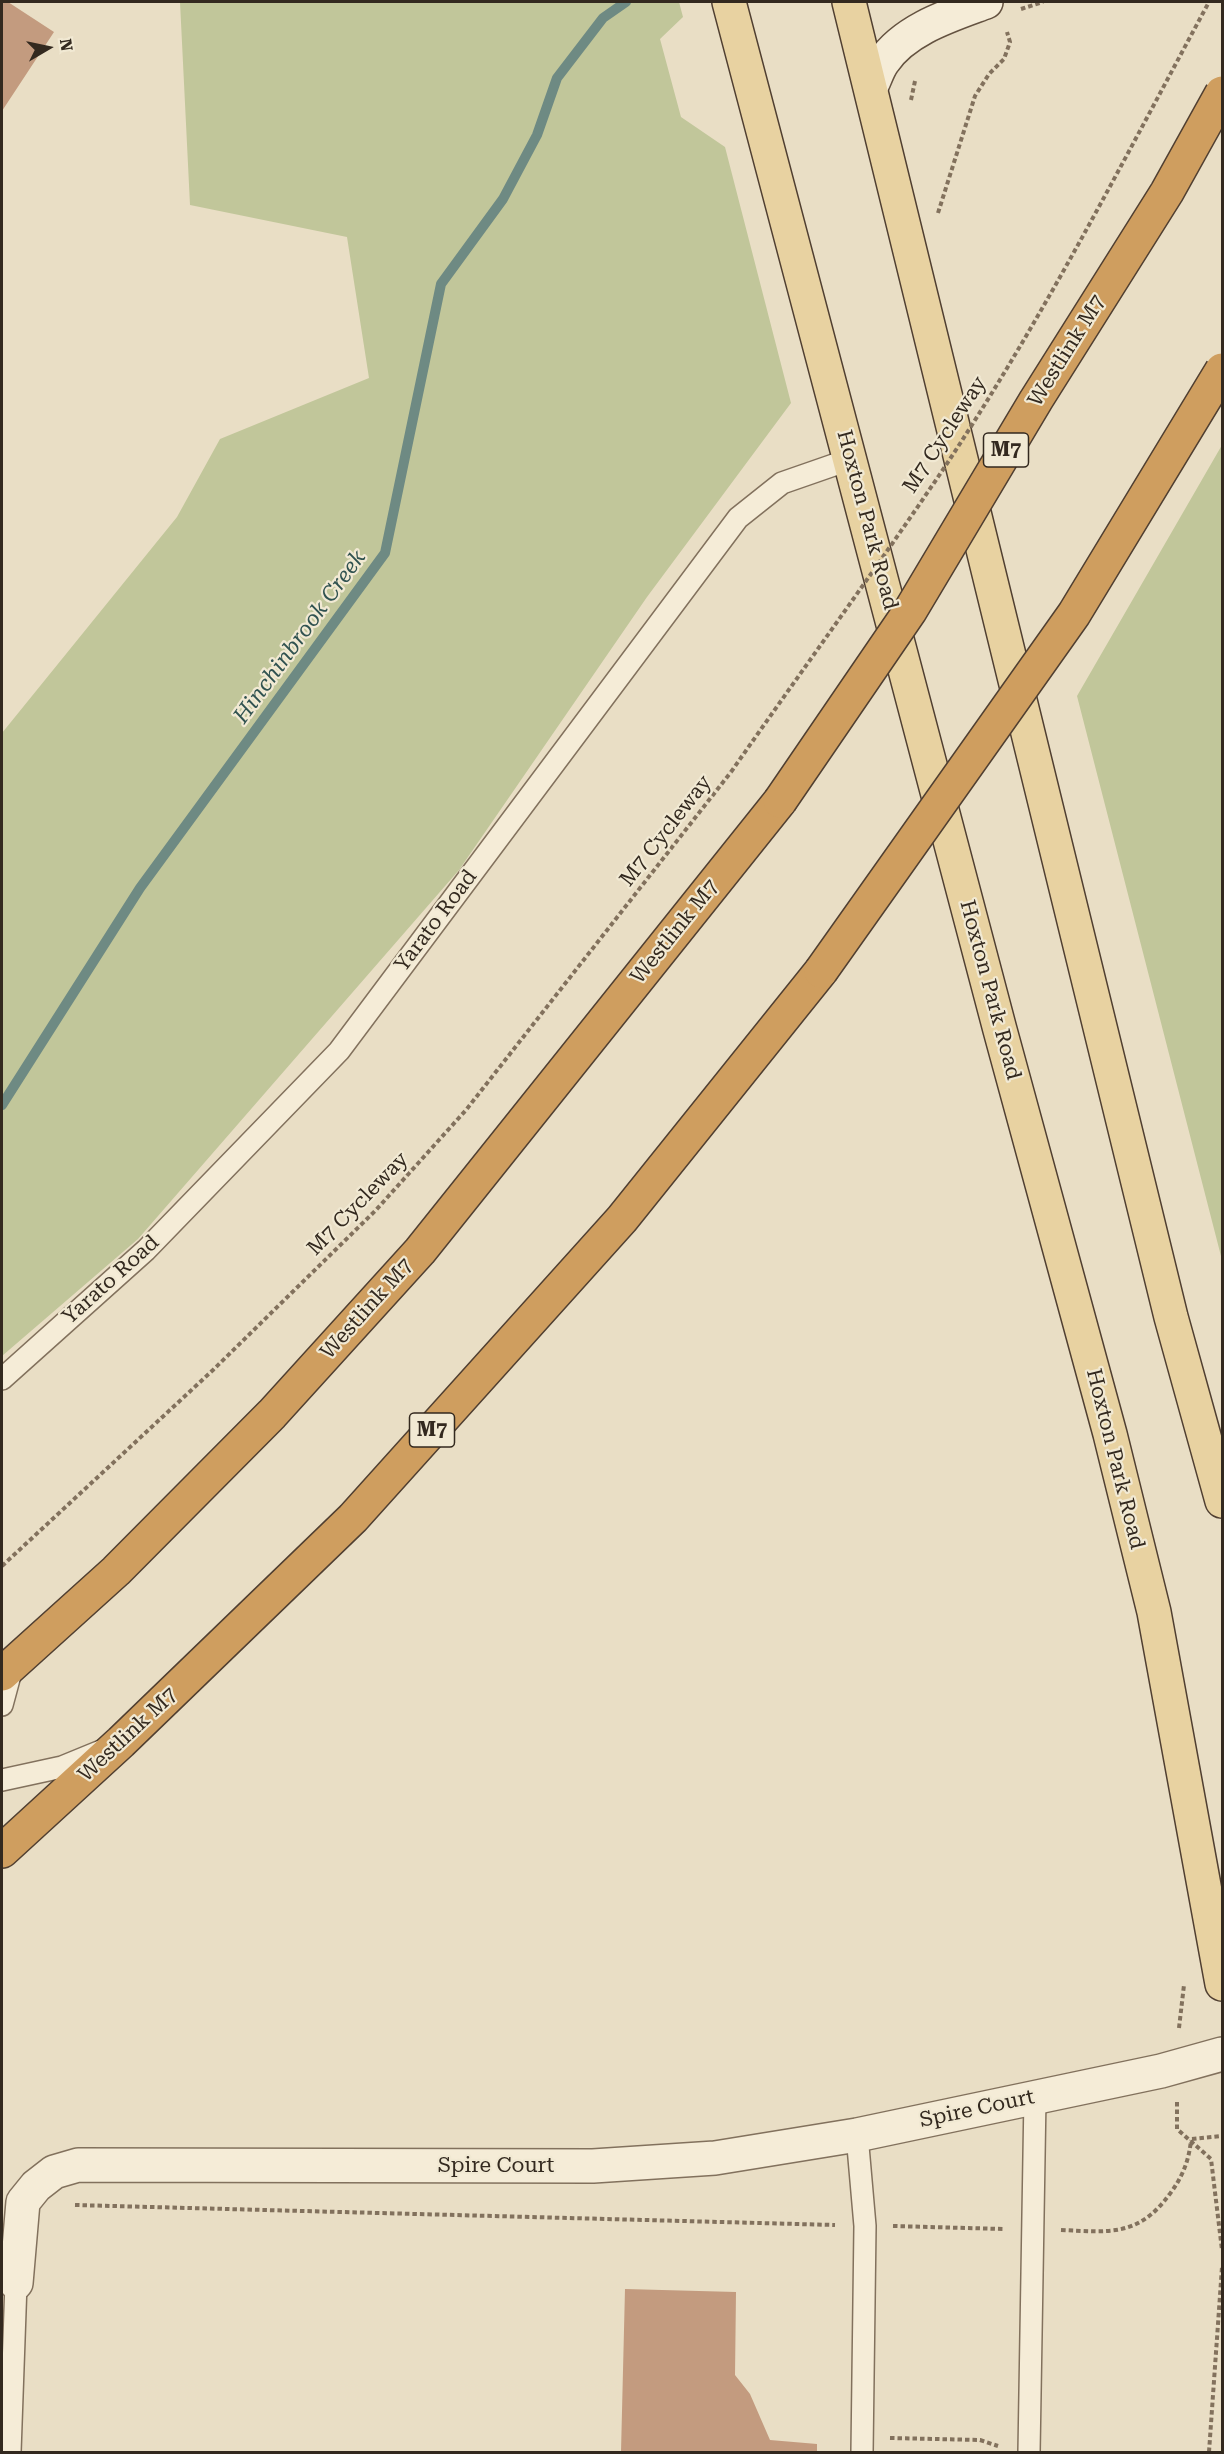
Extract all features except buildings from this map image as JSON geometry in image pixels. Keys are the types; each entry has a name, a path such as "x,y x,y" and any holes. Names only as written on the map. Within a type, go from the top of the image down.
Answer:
{"highway":[{"name":"Westlink M7","path":"7,1669 116,1571 272,1414 420,1251 780,801 910,611 1036,400 1167,192 1222,93"},
{"name":"Westlink M7","path":"2,1851 121,1742 361,1509 622,1219 821,971 1074,614 1222,370"}],"main road":[{"name":"Hoxton Park Road","path":"729,2 1000,1030 1110,1434 1149,1590 1222,1984"},
{"path":"849,2 1171,1317 1222,1501"}],"street":[{"path":"871,87 883,62 902,42 944,17 995,13"},
{"name":"Spire Court","path":"16,2283 23,2202 36,2186 54,2172 78,2165 593,2166 715,2158 856,2135 1178,2068 1222,2054"}],"lane":[{"name":"Yarato Road","path":"2,1379 146,1250 339,1051 738,518 782,483 851,459"},
{"path":"2,1705 7,1669"},
{"path":"2,1780 62,1767 121,1742"},
{"path":"1029,2452 1035,2097"},
{"path":"856,2135 865,2226 862,2445"},
{"name":"Spire Court","path":"10,2452 16,2283"}],"path":[{"name":"M7 Cycleway","path":"2,1566 213,1370 376,1210 466,1110 731,772 939,476 1022,340 1096,211 1209,2"},
{"path":"938,217 975,96 989,74 1004,59 1010,42 995,13"},
{"path":"1177,2129 1211,2159 1222,2250"},
{"path":"1191,2140 1222,2136"},
{"path":"66,2204 1105,2232 1144,2222 1159,2208 1175,2188 1189,2160 1191,2140"},
{"path":"1209,2452 1222,2267"},
{"path":"862,2445 980,2440 1000,2446"}],"green space":[{"path":"180,2 679,2 683,17 660,39 681,117 725,147 791,403 647,597 459,870 138,1239 2,1356 2,733 177,517 220,439 369,378 347,237 190,205"},
{"path":"1222,445 1222,1260 1077,696"}],"waterway":[{"name":"Hinchinbrook Creek","path":"2,1105 140,888 385,553 441,284 503,199 537,135 557,78 603,18 626,2"}]}
